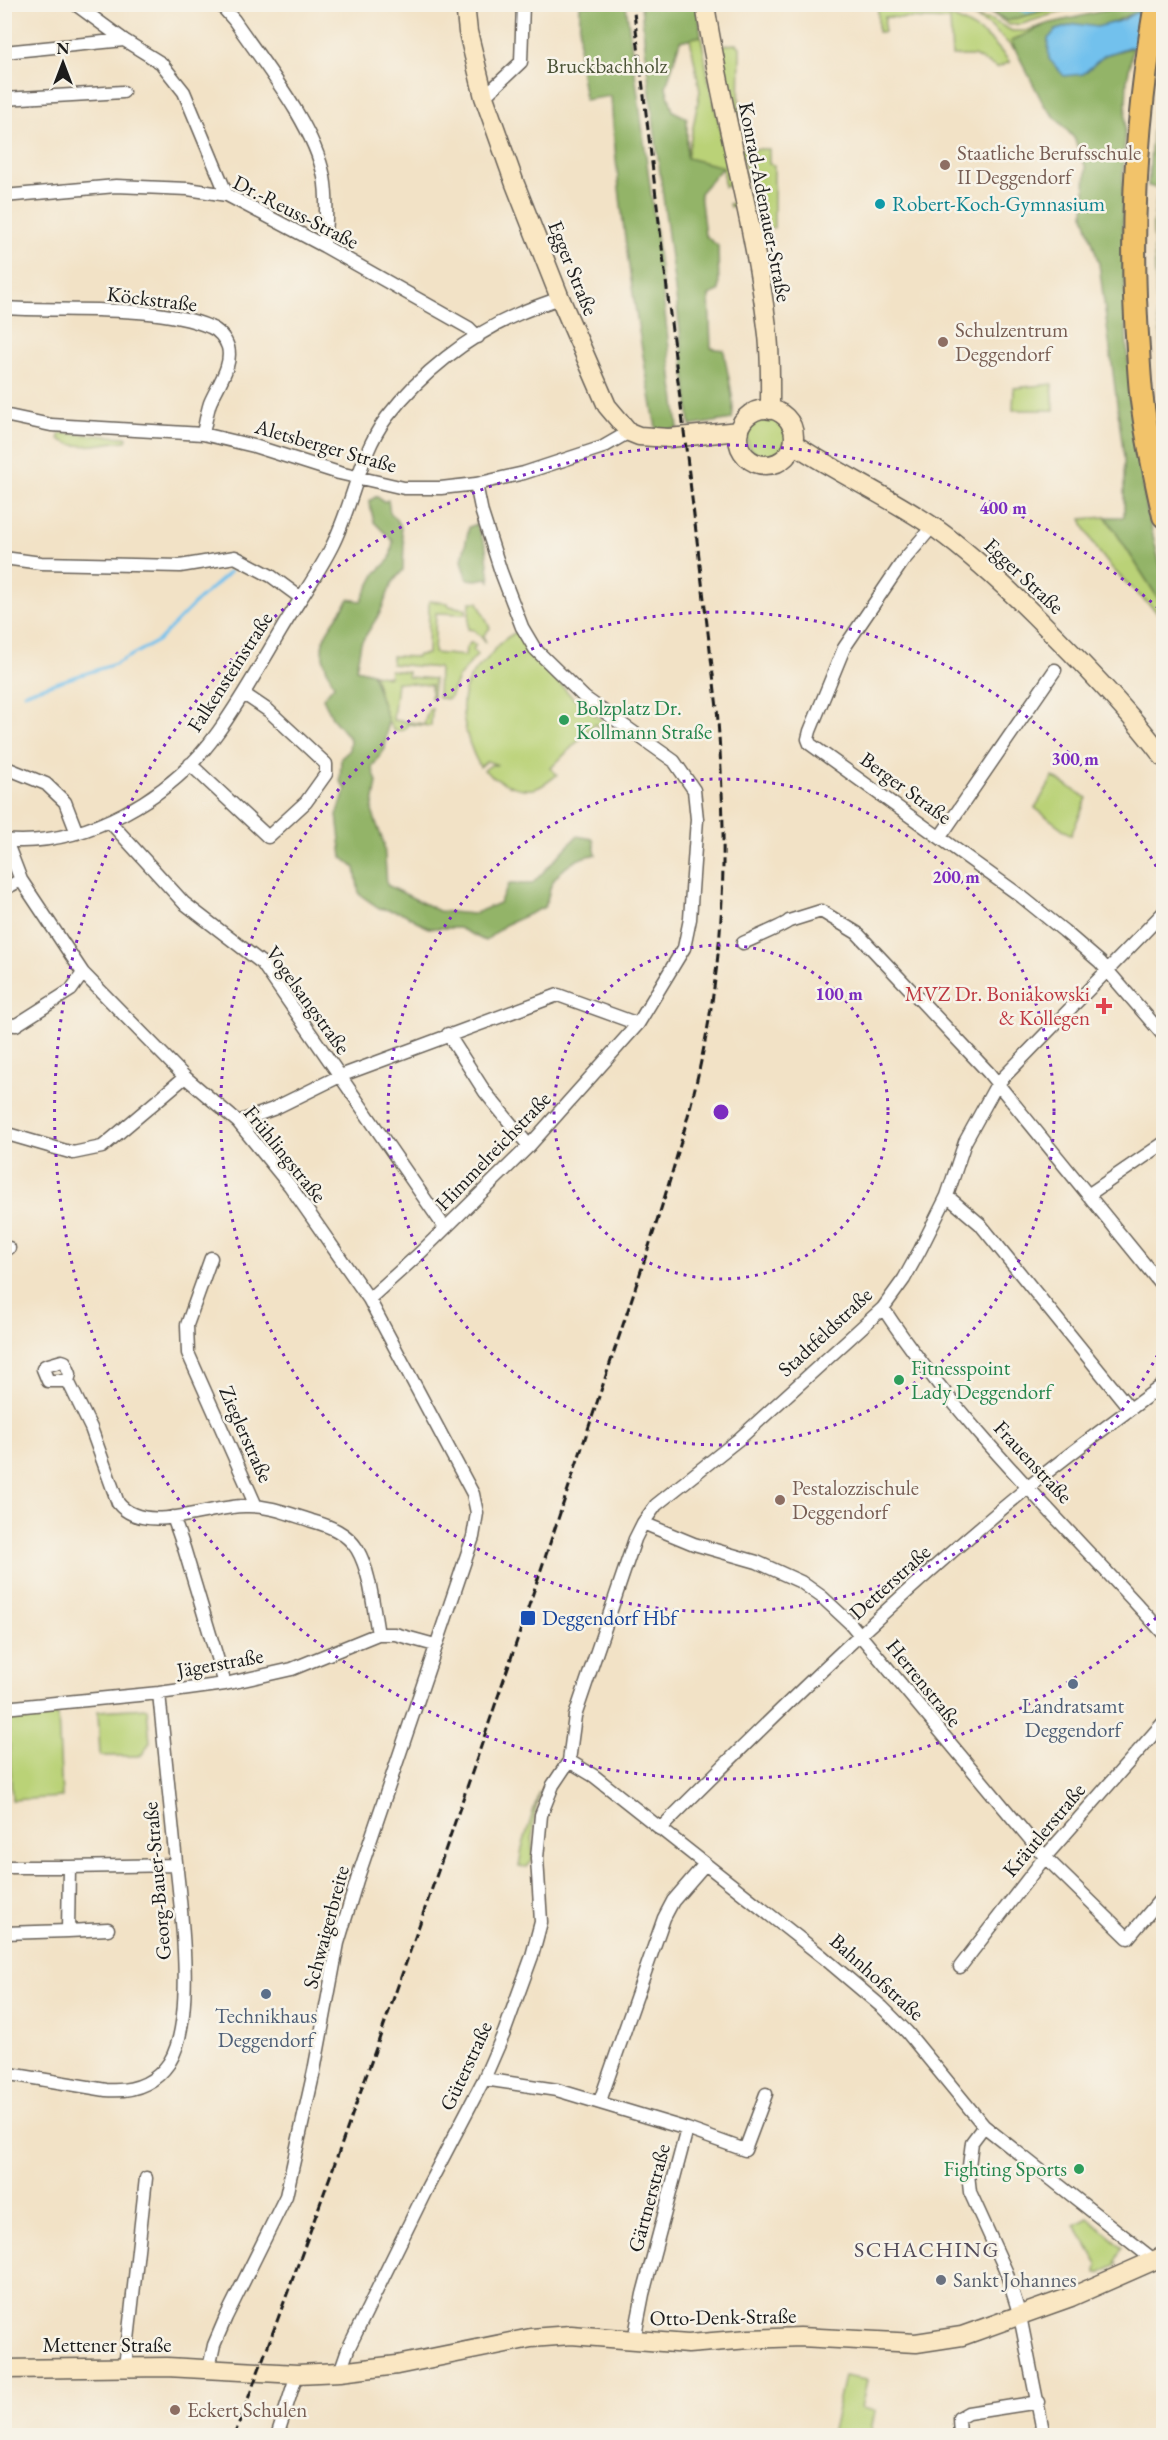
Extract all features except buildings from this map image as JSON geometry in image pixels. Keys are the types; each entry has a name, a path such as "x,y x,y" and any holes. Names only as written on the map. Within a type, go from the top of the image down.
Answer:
{"highway":[{"path":"1156,4 1139,126 1133,241 1135,318 1142,407 1164,516"}],"street":[{"path":"75,4 124,40 161,63 184,92 227,195"},
{"path":"220,4 234,20 310,134 324,177 326,213 324,246"},
{"name":"Egger Straße","path":"465,4 468,32 484,97 515,184 560,298 607,406 629,432"},
{"path":"484,97 521,62 523,4"},
{"name":"Konrad-Adenauer-Straße","path":"705,4 713,56 756,252 768,329 770,410"},
{"path":"4,52 124,40"},
{"path":"4,99 123,92"},
{"name":"Dr.-Reuss-Straße","path":"4,196 116,186 188,189 227,195 324,246 469,328 478,337"},
{"name":"Falkensteinstraße","path":"5,841 51,840 110,822 153,795 190,764 218,734 332,546 348,510 373,440 393,410 416,383 443,360 518,314 560,298"},
{"name":"Köckstraße","path":"4,308 170,316 211,327 224,338 229,353 223,376 210,403 203,434"},
{"path":"770,410 786,418 794,434 794,444 785,459 777,463 760,465 745,456 740,448 739,431 747,417 754,412 770,410"},
{"name":"Aletsberger Straße","path":"4,415 51,425 203,434 254,446 359,478 404,488 441,488 476,484 524,473 596,450 615,442 629,432"},
{"path":"629,432 650,438 739,431"},
{"name":"Egger Straße","path":"794,444 880,492 958,545 1021,602 1124,709 1164,758"},
{"name":"Himmelreichstraße","path":"369,1299 529,1146 638,1024 684,948 690,919 697,819 694,790 674,761 585,699 535,649 522,627 501,572 482,513 476,484"},
{"name":"Berger Straße","path":"932,527 903,561 844,648 808,739 810,744 1022,897 1091,954 1140,1006 1164,1036"},
{"path":"4,558 40,563 180,566 235,556 271,576 301,598"},
{"path":"940,837 1055,670"},
{"path":"190,764 268,837 306,801 326,774 326,764 269,711 244,694"},
{"path":"4,767 46,784 65,801 77,833"},
{"name":"Vogelsangstraße","path":"110,822 184,903 262,963 445,1228"},
{"name":"Frühlingstraße","path":"5,841 21,880 83,973 184,1077 238,1122 290,1186 369,1299 473,1494"},
{"path":"4,889 21,880"},
{"path":"743,943 777,926 785,925 789,921 821,911 857,933 988,1072 1164,1288"},
{"name":"Stadtfeldstraße","path":"569,1761 575,1716 632,1548 643,1523 656,1505 739,1439 884,1308 904,1279 947,1196 965,1142 997,1084 1164,912"},
{"path":"4,1024 16,1025 72,990 83,973"},
{"path":"238,1122 273,1109 339,1076 558,995 638,1024"},
{"path":"448,1034 485,1092 529,1146"},
{"path":"4,1133 74,1152 102,1147 184,1077"},
{"path":"1089,1195 1164,1143"},
{"path":"947,1196 980,1224 1130,1409"},
{"name":"Zieglerstraße","path":"211,1258 187,1325 188,1353 256,1506 274,1509 329,1526 348,1538 362,1560 378,1634"},
{"name":"Frauenstraße","path":"884,1308 900,1334 976,1429 1164,1634"},
{"path":"68,1381 91,1428 118,1503 126,1513 147,1520 231,1507 256,1506"},
{"name":"Detterstraße","path":"660,1829 797,1692 859,1635 1028,1488 1164,1384"},
{"name":"Schwaigerbreite","path":"209,2368 212,2350 222,2326 286,2196 312,2082 338,1943 435,1645 473,1538 477,1513 473,1494"},
{"path":"172,1517 225,1684"},
{"name":"Herrenstraße","path":"643,1523 694,1544 757,1562 801,1582 822,1597 859,1635 1045,1857 1128,1938 1164,1895"},
{"name":"Jägerstraße","path":"4,1708 159,1693 225,1684 292,1669 378,1634 395,1634 435,1645"},
{"name":"Georg-Bauer-Straße","path":"4,2073 123,2091 152,2080 169,2062 175,2049 183,2007 185,1935 159,1693"},
{"name":"Kräutlerstraße","path":"960,1967 1045,1857 1164,1722"},
{"name":"Bahnhofstraße","path":"569,1761 594,1776 829,1962 889,2013 984,2126 1161,2262"},
{"name":"Güterstraße","path":"340,2372 348,2349 484,2079 504,2033 532,1956 541,1922 537,1858 542,1815 553,1785 569,1761"},
{"path":"600,2101 664,1918 673,1901 705,1864"},
{"path":"4,1867 176,1865"},
{"path":"68,1930 69,1867"},
{"path":"4,1933 108,1929"},
{"name":"Gärtnerstraße","path":"484,2079 557,2090 600,2101 687,2129 642,2294 634,2340"},
{"path":"687,2129 745,2150 753,2134 766,2094"},
{"path":"984,2126 972,2142 970,2192 1006,2271 1020,2316 1044,2436"},
{"path":"125,2367 146,2178"},
{"name":"Otto-Denk-Straße","path":"209,2368 297,2374 340,2372 397,2365 531,2338 571,2335 688,2344 800,2337 916,2343 962,2336 1161,2262"},
{"name":"Mettener Straße","path":"4,2369 209,2368"},
{"path":"277,2436 297,2374"},
{"path":"960,2436 959,2418 968,2412 1039,2402"}],"green space":[{"name":"Bruckbachholz","path":"580,5 626,5 654,216 678,428 657,433 629,265 618,181 611,96 585,100 579,60"},
{"path":"641,5 698,5 701,36 680,41 666,87 673,111 687,118 687,158 723,167 700,193 705,235 718,246 719,291 709,295 711,348 724,350 732,394 732,419 690,426"},
{"path":"878,5 920,8 959,20 988,38 1010,62 997,68 974,56 952,56 950,20 885,17 884,32 878,32"},
{"path":"979,5 1007,21 1066,5 1081,5 1022,24 1009,25"},
{"path":"981,5 1066,5 1007,21"},
{"path":"1129,5 1140,5 1138,13 1103,26 1071,26 1060,29 1048,39 1049,59 1083,74 1105,55 1133,47 1127,81 1122,203 1127,349 1134,428 1147,510 1163,577 1163,606 1106,517 1124,517 1124,458 1099,264 1084,215 1086,168 1074,138 1044,105 1011,41 1047,24"},
{"path":"974,17 992,20 1012,31 1025,31 1047,24 1012,41 1015,50 989,25"},
{"path":"701,36 709,82 738,202 737,205 730,207 729,204 735,202 731,185 724,187 723,167 687,158 700,91 690,38"},
{"path":"737,44 740,47 739,117 735,122 718,47"},
{"path":"1163,56 1164,374 1161,375 1161,337 1157,313 1153,224 1158,188 1148,186 1154,113"},
{"path":"741,149 769,149 769,164 774,165 774,228 760,228"},
{"path":"1052,384 1054,410 1013,410 1014,388"},
{"path":"767,417 781,423 787,437 781,451 767,457 753,451 747,437 753,423"},
{"path":"62,433 127,438 126,441 83,446 66,443 59,439"},
{"path":"377,496 383,502 388,500 390,513 400,524 404,544 403,570 392,583 380,613 361,643 356,669 372,673 388,720 385,749 372,767 377,782 372,811 384,844 387,885 439,911 473,914 499,903 509,884 532,884 577,836 593,839 596,855 577,860 560,872 552,883 545,907 505,925 485,941 459,928 428,928 403,913 379,908 359,894 355,868 342,857 337,815 346,789 340,781 341,758 349,751 350,739 333,719 323,698 334,685 323,658 322,648 327,631 349,599 361,601 376,573 390,559 393,541 374,522 369,501"},
{"path":"1106,517 1163,606 1163,618 1106,561 1096,548 1081,519"},
{"path":"476,524 486,547 490,581 487,578 467,579 462,560 469,527"},
{"path":"429,601 448,603 449,606 466,609 466,614 436,613 434,653 465,656 466,648 471,642 476,645 473,649 477,655 458,678 449,699 438,698 439,668 392,664 392,656 417,657 428,654"},
{"path":"470,602 478,602 490,628 483,636 486,642 474,630 468,629"},
{"path":"518,631 538,660 536,662 542,665 575,700 607,724 602,729 595,724 551,768 557,775 533,789 507,784 484,770 491,765 498,765 487,761 480,767 470,744 464,720 464,695 473,673 500,643"},
{"path":"390,670 408,672 408,677 434,679 433,698 431,698 431,685 397,682 393,720 424,724 429,709 432,709 431,726 408,724 404,730 394,731 385,716 374,674 389,677"},
{"path":"1053,777 1087,798 1071,835 1035,808"},
{"path":"147,1708 150,1742 141,1756 100,1756 98,1711"},
{"path":"58,1715 62,1797 12,1800 8,1717"},
{"path":"539,1792 533,1825 532,1861 527,1867 519,1867 522,1848"},
{"path":"1088,2218 1122,2247 1115,2262 1117,2264 1099,2273 1096,2273 1097,2263 1075,2225"},
{"path":"844,2376 867,2380 861,2408 875,2411 870,2435 831,2435"}],"water":[{"path":"1163,12 1163,50 1129,47 1105,55 1083,74 1064,76 1049,59 1048,39 1056,30 1076,24 1097,27 1123,20 1134,13"}],"waterway":[{"path":"1009,4 1027,12 1049,4"},
{"path":"24,693 115,664 158,641 198,600 230,572"}],"railway":[{"path":"234,2436 384,2026 552,1537 669,1184 701,1063 709,1021 719,946 723,878 723,810 717,708 633,4"}],"place":[{"name":"Staatliche Berufsschule II Deggendorf","path":"945,165"},
{"name":"Robert-Koch-Gymnasium","path":"880,204"},
{"name":"Schulzentrum Deggendorf","path":"943,342"},
{"name":"Bolzplatz Dr. Kollmann Straße","path":"564,720"},
{"name":"MVZ Dr. Boniakowski & Kollegen","path":"1104,1006"},
{"name":"Fitnesspoint Lady Deggendorf","path":"899,1380"},
{"name":"Pestalozzischule Deggendorf","path":"780,1500"},
{"name":"Deggendorf Hbf","path":"528,1618"},
{"name":"Landratsamt Deggendorf","path":"1073,1684"},
{"name":"Technikhaus Deggendorf","path":"266,1994"},
{"name":"Fighting Sports","path":"1079,2169"},
{"name":"Sankt Johannes","path":"941,2280"},
{"name":"Eckert Schulen","path":"175,2410"}],"district":[{"name":"SCHACHING","path":"927,2249"}]}
